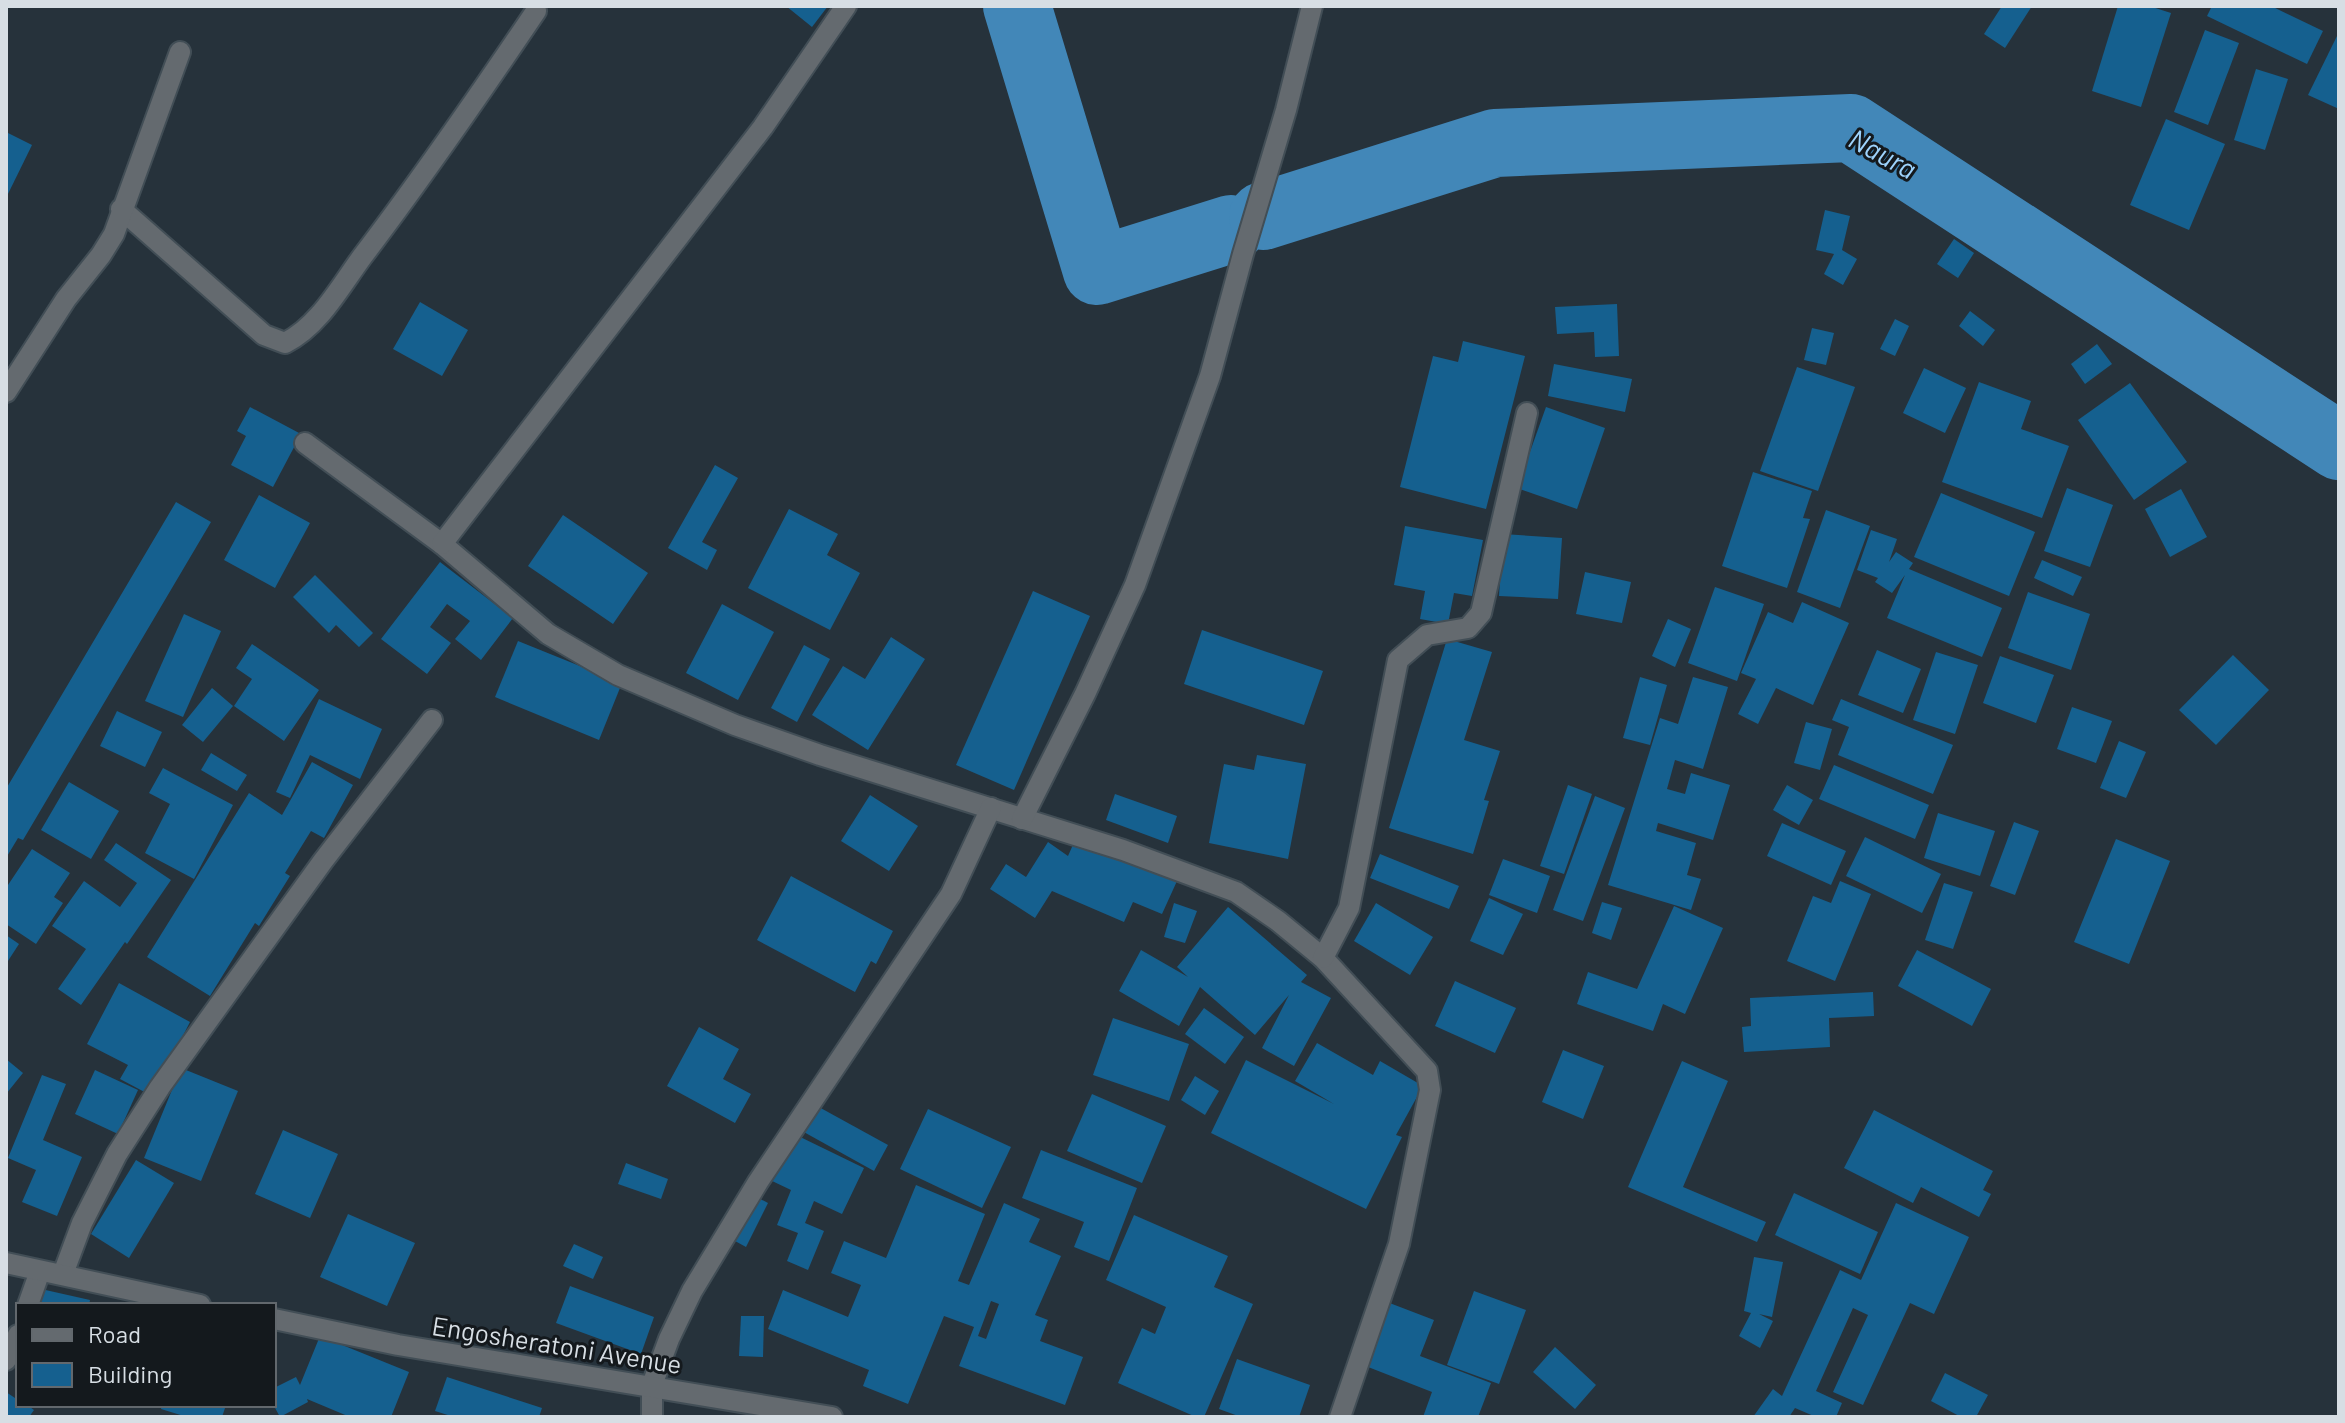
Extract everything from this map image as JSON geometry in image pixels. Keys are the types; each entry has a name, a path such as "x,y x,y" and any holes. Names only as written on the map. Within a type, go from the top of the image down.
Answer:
{"street":[{"path":"442,544 727,175 846,6"},
{"path":"1022,819 1135,585 1205,390 1286,110 1312,6"},
{"path":"121,209 264,335 285,343 308,328 338,289 424,175 536,11"},
{"path":"6,392 66,299 114,234 180,52"},
{"path":"1323,958 1349,908 1398,660 1427,635 1468,628 1481,613 1527,413"},
{"path":"305,443 442,544 548,634 618,675 735,725 895,780 1123,850 1236,892 1323,958 1427,1071 1430,1090 1399,1244 1340,1417"},
{"path":"63,1274 82,1223 117,1154 160,1087 270,932 432,720"},
{"path":"652,1417 652,1385 669,1339 712,1256 951,894 991,808"},
{"path":"6,1263 191,1303"},
{"path":"29,1303 40,1271"},
{"name":"Engosheratoni Avenue","path":"276,1319 398,1345 832,1417"},
{"path":"6,1360 16,1339"}],"building":[{"path":"786,6 828,6 812,27"},
{"path":"2002,6 2032,6 2005,48 1984,34"},
{"path":"2118,6 2149,6 2171,13 2141,107 2092,91"},
{"path":"2212,6 2271,6 2323,31 2307,64 2207,16"},
{"path":"2205,30 2239,43 2208,125 2174,112"},
{"path":"2339,37 2339,109 2308,95"},
{"path":"2256,69 2288,79 2265,150 2234,140"},
{"path":"2166,119 2225,144 2189,230 2130,205"},
{"path":"6,132 32,145 6,198"},
{"path":"1825,210 1850,216 1842,250 1857,259 1843,285 1824,274 1834,254 1816,250"},
{"path":"1954,239 1974,253 1958,278 1937,264"},
{"path":"420,302 468,330 442,376 393,349"},
{"path":"1617,304 1619,356 1595,357 1594,332 1557,334 1555,307"},
{"path":"1970,311 1995,330 1983,346 1959,326"},
{"path":"1895,319 1909,326 1895,356 1880,349"},
{"path":"1812,328 1834,333 1826,365 1804,360"},
{"path":"1463,341 1525,356 1486,509 1400,487 1433,356 1458,362"},
{"path":"2097,344 2112,364 2085,384 2071,364"},
{"path":"1554,364 1632,379 1625,412 1548,396"},
{"path":"1797,367 1855,387 1818,491 1760,471"},
{"path":"1924,368 1966,388 1945,433 1903,413"},
{"path":"1979,382 2031,401 2021,429 2069,446 2042,518 1942,482"},
{"path":"2130,383 2187,462 2134,500 2078,420"},
{"path":"250,407 301,434 273,487 231,465 246,436 237,431"},
{"path":"1546,407 1605,428 1577,509 1517,488"},
{"path":"715,465 738,478 702,542 717,550 707,570 668,548"},
{"path":"1753,472 1812,491 1803,518 1810,519 1787,588 1722,566"},
{"path":"2067,488 2113,505 2090,567 2044,551"},
{"path":"2181,489 2207,537 2170,557 2145,509"},
{"path":"1941,493 2035,532 2009,596 1914,557"},
{"path":"259,495 310,523 275,588 224,560"},
{"path":"176,502 211,522 23,840 18,838 6,858 6,789"},
{"path":"789,509 838,534 827,555 860,573 830,630 748,588"},
{"path":"1826,510 1870,526 1840,608 1797,592"},
{"path":"563,515 648,573 613,624 528,566"},
{"path":"1405,526 1483,540 1472,596 1454,593 1448,624 1420,619 1425,591 1394,585"},
{"path":"1871,530 1897,539 1889,562 1896,552 1913,563 1909,569 2002,608 1982,657 1887,618 1905,575 1892,593 1875,582 1878,578 1857,570"},
{"path":"1503,534 1562,538 1558,599 1499,596"},
{"path":"2042,560 2082,577 2073,596 2034,578"},
{"path":"440,562 513,618 481,660 455,639 470,621 447,604 430,627 451,643 427,674 381,639"},
{"path":"1585,572 1631,582 1622,623 1576,614"},
{"path":"315,575 373,633 359,647 336,625 329,633 293,597"},
{"path":"1715,587 1764,604 1737,681 1688,663"},
{"path":"1033,591 1090,616 1014,790 956,765"},
{"path":"2028,592 2090,614 2071,670 2008,648"},
{"path":"1802,602 1849,623 1813,705 1776,688 1758,724 1738,714 1756,679 1741,673 1768,612 1793,623"},
{"path":"722,604 774,632 738,700 686,673"},
{"path":"184,614 221,631 183,717 145,701"},
{"path":"1668,619 1691,629 1675,667 1652,656"},
{"path":"1202,630 1323,671 1304,725 1184,684"},
{"path":"891,637 925,659 868,750 812,715 843,666 865,679"},
{"path":"1447,639 1492,652 1464,740 1500,751 1484,800 1489,801 1473,854 1389,828"},
{"path":"518,641 622,683 599,740 495,697"},
{"path":"252,644 319,690 284,741 234,706 252,679 236,668"},
{"path":"804,645 830,659 797,722 771,708"},
{"path":"1877,650 1921,669 1903,713 1858,695"},
{"path":"1936,652 1978,665 1955,734 1913,720"},
{"path":"2233,655 2269,690 2216,745 2179,710"},
{"path":"2000,656 2054,675 2036,723 1983,703"},
{"path":"1640,677 1667,685 1650,745 1623,738"},
{"path":"1693,677 1728,687 1703,769 1675,760 1667,789 1685,794 1691,773 1730,785 1713,840 1658,823 1656,831 1696,843 1687,875 1701,879 1691,910 1608,885 1660,718 1678,724"},
{"path":"212,688 233,706 203,742 182,725"},
{"path":"319,699 382,729 360,779 310,755 290,798 276,792"},
{"path":"1841,699 1953,745 1933,794 1838,755 1849,727 1832,720"},
{"path":"2072,707 2112,721 2096,763 2057,749"},
{"path":"117,711 162,732 145,767 100,746"},
{"path":"1806,722 1832,729 1820,770 1794,763"},
{"path":"2119,741 2146,752 2126,798 2100,788"},
{"path":"211,753 247,775 237,791 201,770"},
{"path":"1257,755 1306,764 1288,859 1209,843 1224,764 1254,770"},
{"path":"312,762 353,785 324,838 311,831 285,873 290,876 259,926 255,923 210,996 147,957 249,793 282,815"},
{"path":"1834,765 1929,805 1915,839 1819,799"},
{"path":"163,768 233,805 194,879 145,853 170,804 149,793"},
{"path":"69,782 119,811 91,859 41,830"},
{"path":"1568,785 1592,794 1564,874 1540,866"},
{"path":"1787,785 1813,800 1799,825 1773,810"},
{"path":"1115,794 1177,816 1168,843 1106,820"},
{"path":"870,795 918,826 889,871 841,841"},
{"path":"1595,796 1625,808 1583,921 1553,910"},
{"path":"1938,813 1995,831 1980,876 1924,858"},
{"path":"2014,822 2039,831 2015,895 1990,886"},
{"path":"1782,823 1846,851 1831,885 1767,856"},
{"path":"1865,837 1941,874 1922,913 1846,876"},
{"path":"1076,838 1177,881 1162,914 1133,902 1124,922 1052,891 1035,918 990,889 1006,864 1026,877 1048,842 1068,856"},
{"path":"2116,839 2170,861 2129,964 2074,942"},
{"path":"116,843 171,880 81,1005 58,989 86,949 52,926 84,881 120,907 137,883 104,860"},
{"path":"32,849 70,873 54,897 63,903 36,944 6,924 6,888"},
{"path":"1380,854 1459,886 1449,909 1370,878"},
{"path":"1503,859 1550,876 1537,913 1489,895"},
{"path":"791,876 893,931 876,964 871,961 855,992 757,940"},
{"path":"1840,881 1871,894 1835,981 1787,961 1813,896 1831,903"},
{"path":"1944,883 1973,892 1953,949 1925,940"},
{"path":"1489,898 1523,914 1503,955 1470,941"},
{"path":"1602,902 1622,908 1611,940 1592,933"},
{"path":"1174,903 1197,911 1185,943 1164,937"},
{"path":"1376,903 1433,937 1410,975 1354,941"},
{"path":"1674,906 1723,928 1685,1014 1663,1004 1653,1031 1577,1004 1588,972 1637,989"},
{"path":"1228,907 1307,975 1301,982 1331,998 1294,1066 1262,1048 1289,995 1255,1035 1200,987 1179,1026 1119,991 1141,950 1188,977 1177,967"},
{"path":"6,935 19,944 6,964"},
{"path":"1917,950 1991,989 1972,1026 1898,986"},
{"path":"1455,981 1516,1008 1495,1053 1435,1026"},
{"path":"119,983 190,1022 152,1096 120,1079 128,1065 87,1044"},
{"path":"1873,992 1874,1016 1829,1018 1830,1047 1744,1052 1742,1027 1751,1026 1750,998"},
{"path":"1204,1008 1244,1037 1225,1064 1185,1034"},
{"path":"1113,1018 1189,1044 1169,1101 1093,1075"},
{"path":"699,1027 739,1049 723,1079 751,1094 735,1123 667,1086"},
{"path":"1317,1043 1373,1075 1380,1061 1423,1086 1396,1135 1402,1137 1366,1209 1211,1133 1246,1060 1334,1104 1295,1081"},
{"path":"1563,1050 1604,1066 1583,1119 1542,1102"},
{"path":"6,1059 23,1073 6,1094"},
{"path":"1682,1061 1728,1081 1683,1187 1766,1222 1757,1242 1628,1187"},
{"path":"181,1068 238,1091 201,1181 144,1158"},
{"path":"95,1070 138,1090 118,1134 75,1114"},
{"path":"42,1075 66,1084 43,1140 82,1157 57,1216 22,1202 36,1170 8,1158"},
{"path":"1195,1076 1219,1091 1205,1115 1181,1100"},
{"path":"1092,1094 1166,1126 1142,1183 1067,1151"},
{"path":"817,1106 888,1145 874,1171 802,1131"},
{"path":"928,1109 1011,1147 982,1208 900,1169"},
{"path":"1874,1110 1993,1171 1983,1190 1991,1194 1979,1217 1921,1187 1913,1203 1844,1168"},
{"path":"283,1130 338,1154 310,1218 255,1194"},
{"path":"792,1133 864,1168 842,1214 814,1201 805,1223 824,1231 808,1270 787,1261 798,1233 777,1225 791,1190 770,1180"},
{"path":"1041,1150 1137,1188 1109,1261 1074,1247 1084,1222 1022,1198"},
{"path":"136,1160 174,1183 129,1258 91,1234"},
{"path":"626,1163 668,1179 661,1199 618,1184"},
{"path":"916,1185 985,1214 958,1281 969,1285 1004,1203 1040,1219 1029,1242 1061,1256 1035,1315 1048,1320 1040,1341 1083,1357 1065,1405 959,1366 974,1327 944,1316 908,1404 863,1386 869,1370 768,1329 783,1290 848,1317 861,1285 831,1273 844,1241 886,1258","holes":["991,1301 999,1304 986,1339 978,1336"]},
{"path":"745,1191 768,1203 746,1247 724,1235"},
{"path":"1794,1193 1878,1232 1860,1274 1775,1235"},
{"path":"1896,1203 1969,1237 1934,1314 1910,1303 1863,1405 1833,1392 1868,1315 1853,1308 1816,1391 1842,1403 1836,1417 1816,1417 1795,1408 1789,1417 1753,1417 1773,1389 1782,1396 1840,1270 1861,1280"},
{"path":"348,1214 415,1243 387,1306 320,1277"},
{"path":"1134,1215 1228,1256 1214,1287 1253,1304 1204,1417 1196,1417 1118,1383 1142,1328 1155,1334 1166,1307 1106,1280"},
{"path":"574,1244 603,1257 593,1279 563,1266"},
{"path":"1754,1257 1783,1262 1772,1317 1759,1314 1773,1321 1760,1348 1739,1336 1751,1313 1744,1311"},
{"path":"570,1286 654,1317 641,1354 556,1323"},
{"path":"41,1289 90,1300 89,1303 38,1303"},
{"path":"1474,1291 1526,1310 1499,1384 1447,1365"},
{"path":"1387,1302 1434,1320 1420,1356 1491,1383 1478,1417 1423,1417 1432,1392 1363,1365"},
{"path":"741,1316 764,1316 763,1357 739,1356"},
{"path":"320,1336 409,1372 391,1417 350,1417 307,1399 308,1402 280,1417 275,1407 276,1387 296,1377 300,1385"},
{"path":"1555,1347 1596,1385 1575,1409 1533,1372"},
{"path":"1237,1359 1310,1385 1299,1417 1241,1417 1219,1409"},
{"path":"1945,1373 1988,1395 1976,1417 1961,1417 1931,1401"},
{"path":"447,1377 542,1408 539,1417 454,1417 435,1411"},
{"path":"6,1392 16,1399 16,1407 34,1410 29,1417 6,1417"},
{"path":"225,1407 222,1417 187,1417 161,1409"}],"waterway":[{"path":"1017,6 1097,271 1231,229"},
{"name":"Naura","path":"1263,216 1495,143 1851,128 2339,446"}]}
